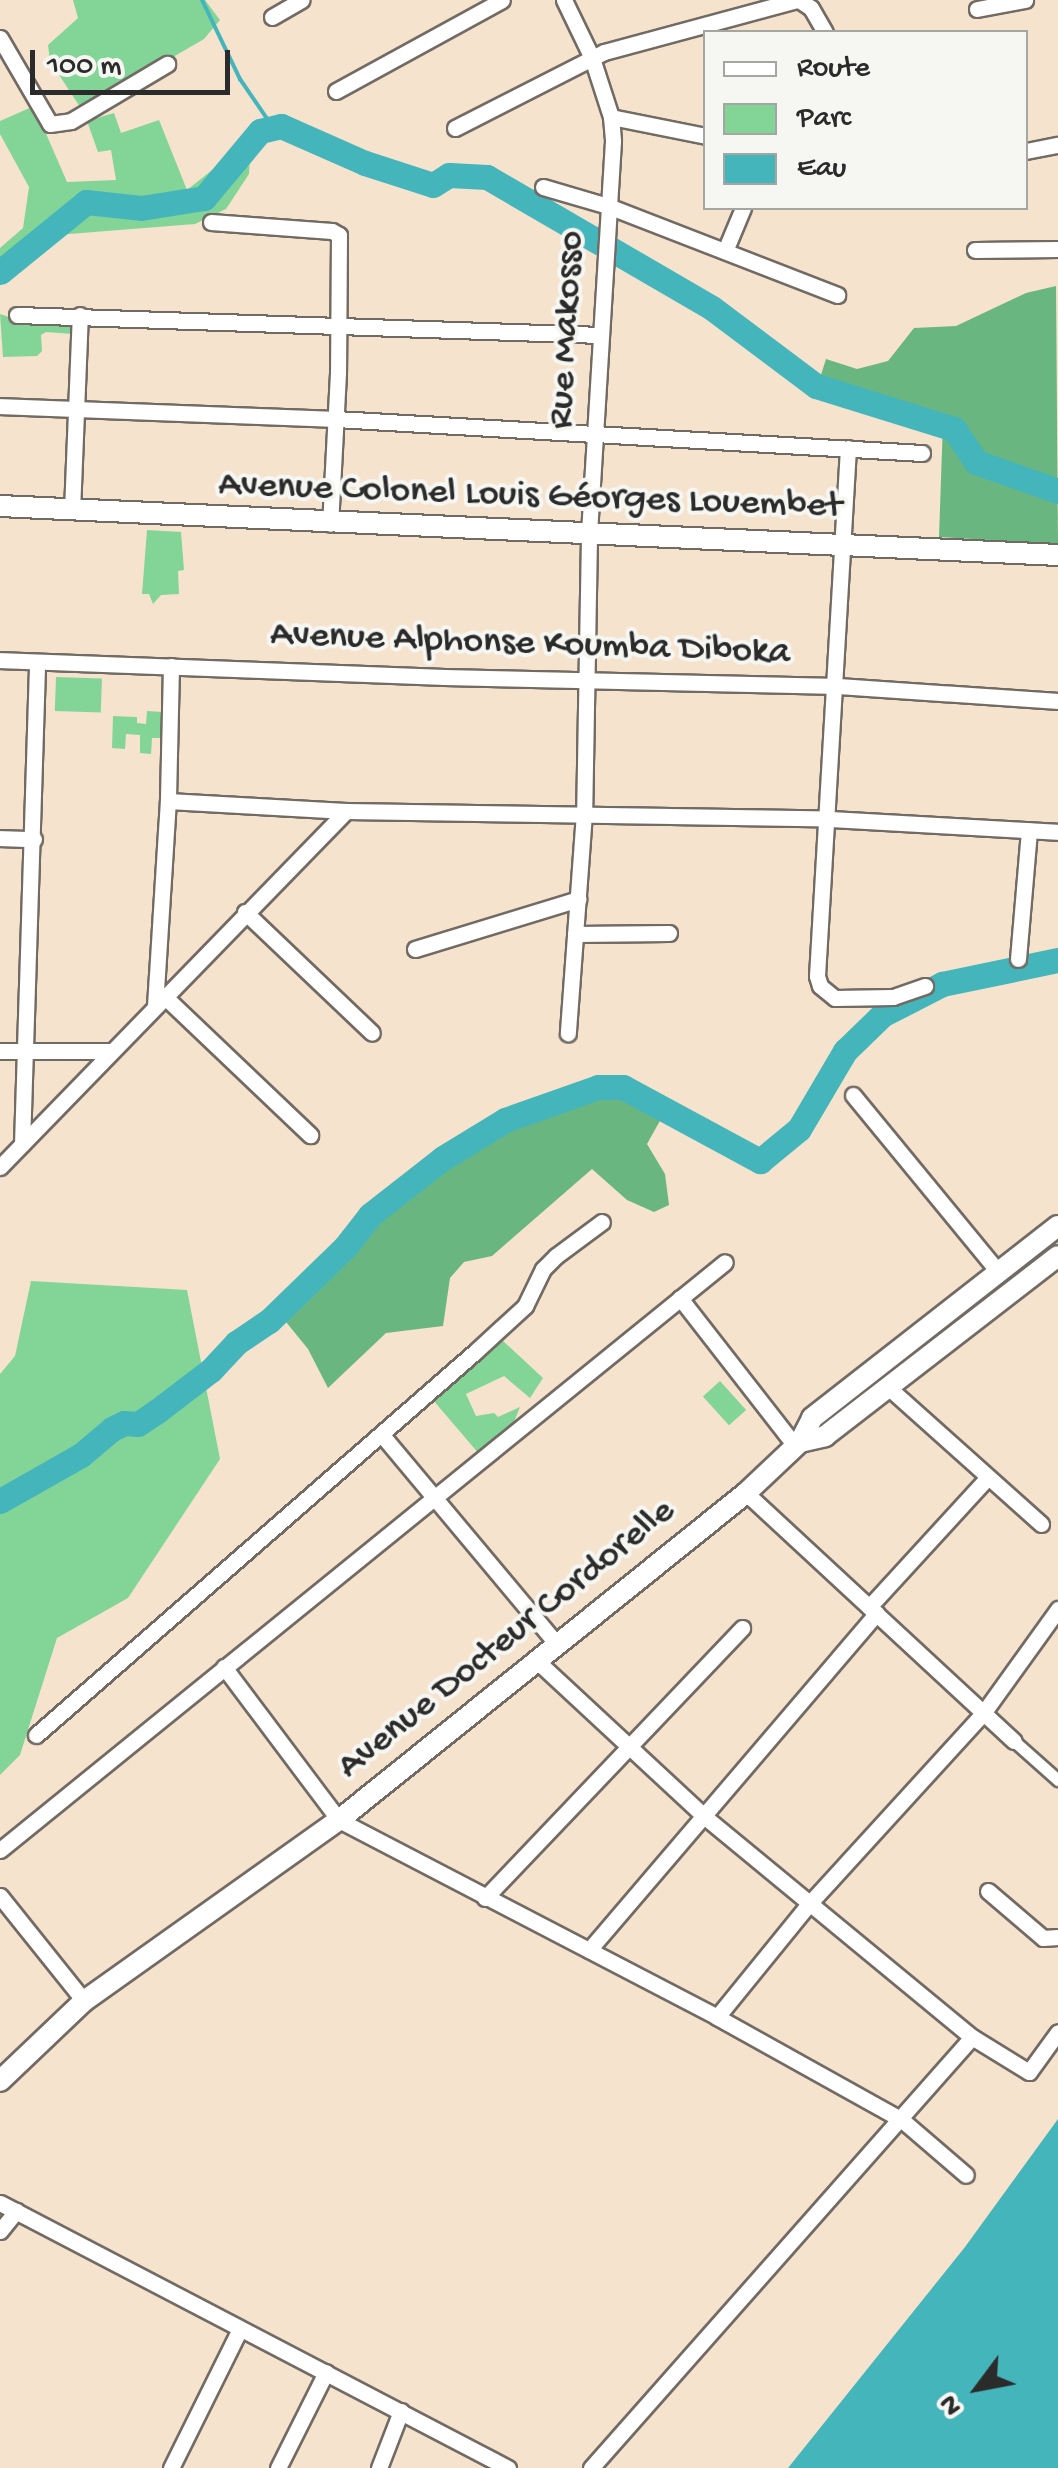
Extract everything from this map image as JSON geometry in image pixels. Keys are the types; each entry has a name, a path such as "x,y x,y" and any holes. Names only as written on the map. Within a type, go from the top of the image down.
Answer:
{"street":[{"path":"272,17 301,0"},
{"path":"336,91 502,0"},
{"name":"Rue Makosso","path":"564,0 592,58 611,117 589,536 584,813 568,1033"},
{"path":"456,128 592,58 798,0 812,8 824,30"},
{"path":"977,9 1025,0"},
{"path":"0,38 50,124 71,121 167,64"},
{"path":"611,117 703,135"},
{"path":"1028,151 1058,145"},
{"path":"543,187 608,206 837,296"},
{"path":"725,251 742,210"},
{"path":"211,222 332,230 339,235 340,328 330,524"},
{"path":"976,250 1058,249"},
{"path":"72,510 80,314"},
{"path":"16,315 80,314 340,328 600,335"},
{"path":"0,406 76,412 336,419 922,453"},
{"path":"848,448 838,686 818,962 820,986 835,998 893,997 925,986"},
{"name":"Avenue Colonel Louis Géorges Louembet","path":"0,506 1058,555"},
{"name":"Avenue Alphonse Koumba Diboka","path":"0,660 587,682 838,686 1058,701"},
{"path":"22,1144 37,663"},
{"path":"159,1001 170,666"},
{"path":"168,801 346,811 829,820 1058,832"},
{"path":"0,1167 346,811"},
{"path":"1018,960 1028,830"},
{"path":"0,838 34,839"},
{"path":"415,949 579,899"},
{"path":"244,912 372,1033"},
{"path":"575,934 669,933"},
{"path":"159,1001 310,1135"},
{"path":"0,1051 110,1051"},
{"path":"853,1095 999,1272"},
{"path":"36,1735 525,1306 543,1269 602,1222"},
{"path":"680,1298 798,1445 812,1418 1058,1226"},
{"name":"Avenue Docteur Cordorelle","path":"0,2081 84,2001 339,1820 746,1493 798,1445 825,1436 1058,1256"},
{"path":"0,1850 726,1262"},
{"path":"889,1388 1041,1524"},
{"path":"382,1435 556,1643"},
{"path":"589,1950 988,1477"},
{"path":"746,1493 1058,1780"},
{"path":"717,2016 808,1904 984,1712 1058,1609"},
{"path":"484,1898 742,1628"},
{"path":"536,1660 704,1817 972,2037 1029,2072 1058,2032"},
{"path":"224,1668 339,1820 717,2016 902,2120 966,2175"},
{"path":"988,1891 1043,1938 1058,1937"},
{"path":"0,1896 84,2001"},
{"path":"591,2468 972,2037"},
{"path":"0,2202 401,2411 488,2463 508,2468"},
{"path":"0,2231 16,2211"},
{"path":"171,2468 240,2329"},
{"path":"278,2468 326,2372"},
{"path":"380,2468 401,2411"}],"green space":[{"path":"73,0 205,0 220,20 204,39 82,110 50,61 48,45 78,18"},
{"path":"34,106 67,182 116,180 111,150 98,152 87,121 114,113 121,133 159,120 187,190 236,151 250,154 249,174 226,209 195,224 44,236 18,272 0,285 0,248 23,228 29,187 0,134 0,121"},
{"path":"1056,286 1058,544 939,537 943,421 873,402 820,378 826,359 857,369 888,361 914,328 956,326 1026,293"},
{"path":"0,314 12,318 73,319 73,334 46,332 41,335 42,351 37,356 3,357"},
{"path":"147,530 181,532 184,570 178,571 179,594 161,595 153,604 149,594 142,594"},
{"path":"56,677 102,679 101,713 55,711"},
{"path":"147,711 162,712 161,738 152,738 151,754 140,753 140,735 126,734 125,749 112,748 113,716 137,717 137,723 146,724"},
{"path":"608,1093 651,1108 661,1119 647,1144 665,1174 669,1205 654,1212 627,1200 592,1169 492,1256 464,1262 450,1278 443,1326 386,1333 328,1388 308,1349 282,1317 403,1195 485,1138"},
{"path":"31,1281 187,1290 220,1459 128,1598 57,1638 20,1755 0,1775 0,1374 15,1356"},
{"path":"502,1340 543,1378 530,1398 504,1376 466,1394 476,1416 494,1413 498,1417 520,1407 512,1427 480,1455 433,1400"},
{"path":"720,1381 746,1410 729,1425 703,1396"}],"water":[{"path":"1058,2119 1058,2468 788,2468 965,2247"}],"waterway":[{"path":"202,0 240,79 270,123 281,126"},
{"path":"0,272 86,202 141,208 204,198 260,131 281,126 365,163 433,185 449,175 487,177 712,308 816,386 954,429 976,462 1058,491"},
{"path":"0,1501 81,1455 112,1429 124,1423 138,1424 156,1412 211,1370 236,1343 269,1321 346,1246 370,1215 443,1158 505,1120 598,1087 623,1087 760,1161 799,1129 845,1051 882,1015 942,984 1058,960"}]}
